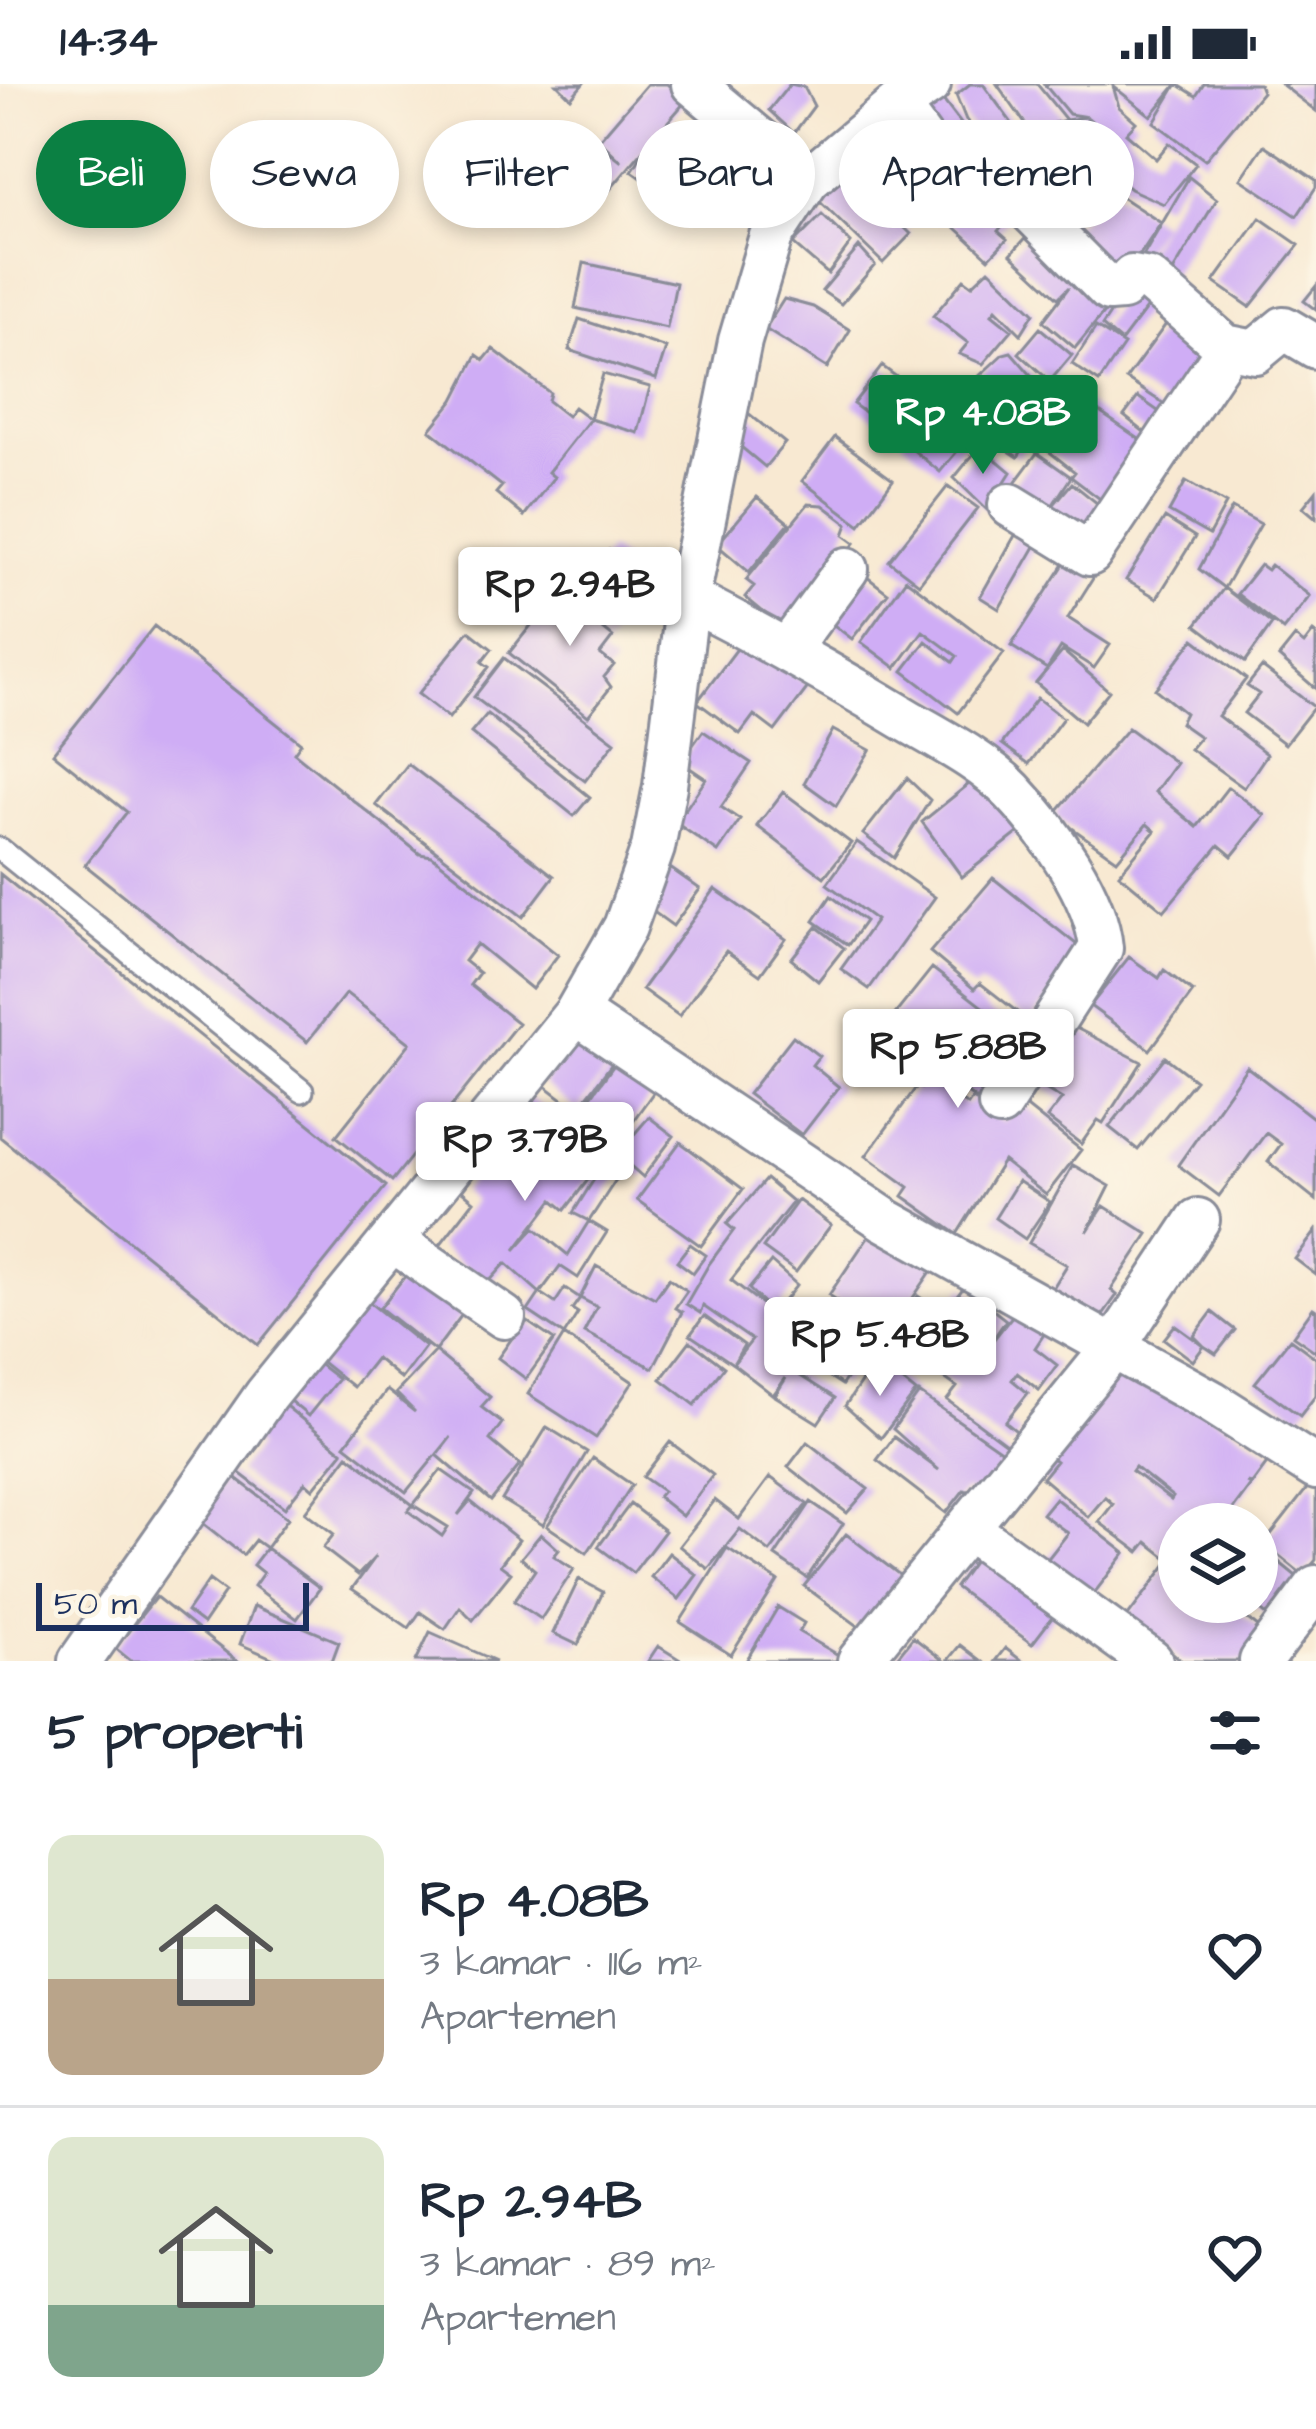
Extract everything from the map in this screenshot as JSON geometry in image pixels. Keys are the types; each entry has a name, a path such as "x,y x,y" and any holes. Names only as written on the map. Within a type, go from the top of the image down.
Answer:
{"street":[{"path":"693,84 736,120"},
{"path":"815,174 913,94 947,169 964,179 998,178 1109,290 1118,290 1139,275 1225,346 1255,352 1284,328 1316,347"},
{"path":"80,1661 266,1395 576,1013 626,927 653,848 688,598 740,341 776,228"},
{"path":"1010,505 1090,554 1225,346"},
{"path":"788,649 847,569"},
{"path":"688,598 788,649 955,748 1011,790 1087,892 1102,948 1000,1105"},
{"path":"576,1013 885,1220 1212,1402 1316,1468"},
{"path":"859,1661 1114,1347 1198,1220"},
{"path":"392,1240 504,1318"},
{"path":"967,1528 1151,1661"},
{"path":"1261,1661 1316,1587"}],"lane":[{"path":"0,849 302,1090"}],"building":[{"path":"557,84 583,84 571,98"},
{"path":"647,84 667,84 685,102 670,120 636,120 636,159 612,187 612,154 622,162 612,152 612,125"},
{"path":"790,84 804,87 814,106 804,120 780,120 769,110"},
{"path":"970,84 983,84 1010,120 966,120 956,95"},
{"path":"997,84 1037,84 1066,120 1023,120"},
{"path":"1044,84 1177,84 1151,116 1113,86 1119,107 1134,120 1090,120 1069,114"},
{"path":"1177,84 1196,96 1204,84 1259,84 1262,92 1205,160 1154,122"},
{"path":"1281,84 1316,84 1316,111"},
{"path":"936,91 958,120 914,120"},
{"path":"709,109 722,120 701,120"},
{"path":"1134,140 1156,159 1169,143 1196,164 1164,204 1134,191"},
{"path":"1264,145 1316,180 1297,216 1241,179"},
{"path":"1189,177 1217,199 1171,275 1142,258"},
{"path":"839,181 839,220 819,201"},
{"path":"1134,205 1161,223 1119,286 1070,229 1134,228"},
{"path":"822,215 851,243 828,274 793,244 815,228"},
{"path":"1260,218 1299,245 1250,307 1214,282"},
{"path":"847,228 905,228 911,234 883,263"},
{"path":"956,228 1000,228 998,231 1007,239 989,258"},
{"path":"1034,229 1086,276 1072,283 1106,310 1075,348 1043,321 1069,287 1058,298 1011,254"},
{"path":"859,247 875,265 841,304 822,291"},
{"path":"584,263 676,283 667,328 575,308"},
{"path":"989,269 1034,313 1021,334 996,309 992,314 1012,330 983,364 959,354 968,343 933,316 964,279 972,285"},
{"path":"1132,281 1155,297 1121,342 1102,326"},
{"path":"1316,286 1316,310 1304,301"},
{"path":"784,299 813,307 850,330 827,368 765,329"},
{"path":"1174,313 1215,351 1175,411 1126,379"},
{"path":"579,319 666,348 656,379 569,350"},
{"path":"1096,327 1124,345 1099,382 1072,364"},
{"path":"1040,328 1072,355 1050,381 1019,353"},
{"path":"493,349 550,393 548,401 567,416 574,407 590,419 548,472 554,477 524,516 496,493 502,486 430,430 454,400 477,355 484,360"},
{"path":"1011,352 1039,384 983,434 953,400"},
{"path":"882,366 926,399 916,413 908,407 890,431 853,404"},
{"path":"603,374 650,387 638,433 590,419"},
{"path":"1059,380 1075,394 1048,426 1027,408 1044,398"},
{"path":"940,396 977,427 940,472 902,441"},
{"path":"1138,397 1168,418 1153,439 1124,416"},
{"path":"1079,398 1151,447 1108,505 1071,477 1075,472 1042,446"},
{"path":"748,413 785,443 765,467 729,437"},
{"path":"1017,413 1037,426 1018,457 983,434"},
{"path":"835,437 893,480 860,525 802,481"},
{"path":"980,446 1011,472 987,510 954,478"},
{"path":"1037,453 1071,477 1050,509 1072,483 1108,512 1083,542 1007,493"},
{"path":"1186,481 1226,504 1209,535 1169,512"},
{"path":"948,486 978,508 919,584 889,561"},
{"path":"1316,491 1316,518 1303,507"},
{"path":"757,497 789,523 749,572 717,545"},
{"path":"808,504 823,505 848,524 844,535 855,543 785,630 745,597 754,586 746,580"},
{"path":"1232,508 1261,524 1224,588 1199,569"},
{"path":"1165,518 1195,537 1157,598 1126,580"},
{"path":"1021,525 1040,538 999,609 980,597"},
{"path":"609,550 637,570 621,592 593,571"},
{"path":"1070,555 1097,572 1068,618 1110,645 1094,668 1061,647 1047,669 1011,646"},
{"path":"1260,565 1267,570 1271,565 1310,596 1283,630 1237,594"},
{"path":"854,567 888,593 852,639 818,613"},
{"path":"906,579 1004,653 958,713 903,671 926,641 953,662 957,656 923,631 896,668 861,642"},
{"path":"594,581 613,596 593,621 613,637 600,654 614,665 604,677 611,687 588,716 509,653 556,594 573,608"},
{"path":"1224,588 1272,624 1245,662 1196,625"},
{"path":"154,626 301,743 294,753 420,854 432,856 558,955 532,989 477,944 464,961 479,973 470,985 518,1023 392,1181 336,1136 410,1043 346,993 307,1042 85,865 127,812 53,753"},
{"path":"469,631 492,649 482,662 489,667 449,718 418,694"},
{"path":"1313,632 1316,689 1279,657 1295,637 1304,644"},
{"path":"745,638 809,686 775,731 754,715 740,734 697,702"},
{"path":"1194,639 1246,679 1218,716 1267,754 1244,788 1190,749 1200,737 1180,723 1185,713 1155,689"},
{"path":"1063,651 1109,691 1083,723 1036,683"},
{"path":"504,658 615,742 585,781 474,697"},
{"path":"1262,667 1314,707 1285,744 1244,713 1259,694 1247,686"},
{"path":"1037,698 1063,718 1029,764 1002,744"},
{"path":"487,714 590,797 574,816 471,733"},
{"path":"1128,728 1176,763 1155,792 1197,827 1228,787 1265,815 1232,856 1219,845 1164,911 1119,874 1155,831 1147,824 1117,860 1056,812"},
{"path":"833,730 870,750 836,806 804,783"},
{"path":"703,731 751,763 721,807 740,820 718,852 676,823 706,779 681,762"},
{"path":"408,764 554,876 523,917 376,805"},
{"path":"980,775 1022,830 962,877 922,822"},
{"path":"907,778 930,800 894,858 863,834"},
{"path":"783,792 851,843 824,877 757,826"},
{"path":"857,842 935,897 869,989 841,969 876,920 827,884"},
{"path":"670,868 700,889 673,926 644,905"},
{"path":"0,874 386,1186 258,1345 0,1137"},
{"path":"993,878 1086,952 1030,1022 980,983 974,989 930,952"},
{"path":"715,889 786,939 760,975 726,951 679,1016 642,989"},
{"path":"831,896 865,921 848,945 814,921"},
{"path":"817,927 844,948 818,981 791,959"},
{"path":"1129,957 1159,978 1164,970 1193,992 1150,1050 1090,1006"},
{"path":"932,968 1007,1021 976,1060 999,1079 980,1103 1003,1122 1018,1100 1081,1150 1046,1195 1003,1161 957,1234 903,1196 909,1187 866,1156 918,1085 921,1088 928,1079 876,1038","holes":["963,1049 966,1051 945,1075 980,1103 972,1099 968,1105 935,1085"]},
{"path":"1074,1027 1142,1062 1103,1123 1098,1120 1081,1144 1047,1118 1062,1099 1040,1086"},
{"path":"583,1031 617,1057 577,1110 543,1084"},
{"path":"793,1036 819,1056 812,1065 839,1087 802,1135 748,1094"},
{"path":"621,1055 660,1083 612,1150 573,1121"},
{"path":"1165,1057 1195,1080 1138,1150 1109,1127"},
{"path":"1247,1067 1316,1120 1316,1200 1268,1162 1281,1144 1266,1133 1219,1196 1178,1165"},
{"path":"528,1097 569,1127 550,1153 559,1159 575,1138 603,1160 565,1210 553,1200 515,1250 535,1228 568,1255 589,1221 607,1232 578,1278 560,1266 540,1293 506,1263 487,1284 439,1246 474,1201 462,1191 492,1152 529,1181 535,1173 494,1142"},
{"path":"649,1117 674,1136 643,1177 617,1154"},
{"path":"680,1142 743,1189 701,1246 637,1200"},
{"path":"603,1165 619,1175 589,1221 573,1213"},
{"path":"1073,1165 1110,1186 1087,1232 1104,1206 1148,1234 1111,1290 1117,1295 1097,1323 1051,1291 1067,1265 1029,1243"},
{"path":"766,1179 793,1202 731,1280 813,1344 835,1312 873,1337 842,1385 802,1359 791,1370 835,1398 818,1423 775,1396 786,1378 773,1395 733,1364 752,1340 703,1306 700,1313 686,1304 734,1230 727,1224"},
{"path":"1018,1181 1050,1202 1025,1239 995,1218"},
{"path":"798,1200 831,1225 796,1272 763,1248"},
{"path":"878,1222 937,1263 894,1325 871,1311 866,1319 829,1295"},
{"path":"1316,1231 1316,1275 1295,1259"},
{"path":"690,1244 706,1255 693,1273 677,1261"},
{"path":"416,1262 470,1304 435,1351 380,1308"},
{"path":"771,1262 797,1285 774,1313 749,1289"},
{"path":"596,1266 655,1298 669,1278 687,1291 675,1308 682,1312 653,1368 584,1332 597,1307 580,1298"},
{"path":"964,1287 1006,1320 989,1345 1021,1305 1054,1319 1035,1348 1057,1365 1039,1390 1017,1373 1012,1380 1028,1393 1005,1422 1020,1434 1010,1447 947,1400 957,1387 889,1339 918,1296 944,1313"},
{"path":"565,1288 580,1298 572,1309 578,1313 564,1335 528,1311 540,1293 555,1303"},
{"path":"369,1302 425,1347 401,1379 376,1358 353,1387 309,1352 332,1323 344,1333"},
{"path":"1316,1310 1316,1352 1293,1336"},
{"path":"1212,1312 1235,1330 1216,1354 1194,1336"},
{"path":"704,1316 744,1345 733,1364 690,1335"},
{"path":"525,1320 554,1340 526,1379 498,1358"},
{"path":"1175,1325 1204,1346 1193,1361 1164,1339"},
{"path":"564,1335 633,1382 596,1438 528,1394"},
{"path":"1290,1339 1316,1358 1316,1395 1300,1416 1255,1383"},
{"path":"690,1341 724,1367 695,1405 661,1379"},
{"path":"435,1351 490,1397 481,1407 502,1423 490,1440 520,1465 491,1501 437,1455 451,1437 406,1492 345,1445 387,1390 415,1412 396,1393"},
{"path":"307,1355 338,1379 308,1416 279,1392"},
{"path":"876,1360 916,1392 881,1438 845,1406"},
{"path":"1119,1360 1274,1454 1252,1484 1247,1483 1251,1485 1238,1503 1158,1503 1158,1551 1147,1542 1139,1552 1099,1522 1113,1504 1105,1497 1088,1517 1042,1478 1056,1461 1051,1457","holes":["1135,1467 1173,1497 1171,1500 1132,1471"]},
{"path":"919,1393 1012,1458 976,1494 964,1490 946,1513 877,1460 894,1437 939,1470 893,1429"},
{"path":"277,1399 343,1452 313,1489 305,1482 285,1508 238,1472 258,1447 247,1437"},
{"path":"547,1427 587,1452 543,1525 502,1500"},
{"path":"670,1442 713,1475 682,1516 658,1497 663,1491 643,1477"},
{"path":"807,1442 868,1489 847,1513 788,1467"},
{"path":"348,1455 413,1505 441,1470 474,1493 458,1515 470,1501 519,1540 500,1565 511,1573 473,1620 460,1607 445,1629 420,1612 409,1628 352,1589 376,1556 358,1575 323,1548 334,1534 305,1512","holes":["413,1505 448,1527 442,1536 408,1511"]},
{"path":"593,1458 632,1485 587,1553 547,1526"},
{"path":"229,1473 288,1518 266,1548 255,1540 243,1555 195,1517"},
{"path":"770,1477 807,1504 770,1552 740,1529 708,1569 679,1546 715,1500 739,1519"},
{"path":"1312,1482 1316,1485 1316,1560 1303,1575 1278,1555 1278,1525"},
{"path":"1055,1498 1125,1553 1092,1596 1046,1561 1068,1533 1042,1514"},
{"path":"811,1502 843,1524 807,1578 775,1556"},
{"path":"630,1504 665,1531 633,1573 598,1547"},
{"path":"541,1534 559,1550 554,1556 574,1569 541,1619 514,1601 535,1570 521,1558"},
{"path":"846,1534 909,1582 869,1634 804,1586"},
{"path":"984,1547 1061,1606 1032,1644 955,1587"},
{"path":"266,1548 320,1588 297,1619 254,1586 263,1573 253,1565"},
{"path":"727,1548 778,1581 731,1655 680,1622"},
{"path":"669,1553 697,1575 679,1599 651,1577"},
{"path":"1278,1561 1307,1585 1278,1619"},
{"path":"1158,1576 1158,1623 1253,1623 1272,1638 1253,1661 1182,1661 1164,1645 1122,1624"},
{"path":"579,1579 603,1592 578,1645 553,1633"},
{"path":"209,1580 225,1592 203,1624 187,1612"},
{"path":"156,1597 237,1661 131,1661 115,1648"},
{"path":"254,1606 339,1642 332,1661 279,1661 240,1644"},
{"path":"778,1607 804,1623 799,1632 840,1656 837,1661 746,1661"},
{"path":"430,1632 496,1661 416,1661"},
{"path":"913,1637 944,1661 894,1661"},
{"path":"960,1645 981,1661 947,1661"},
{"path":"658,1646 682,1661 648,1661"},
{"path":"1005,1648 1022,1661 995,1661"}]}
